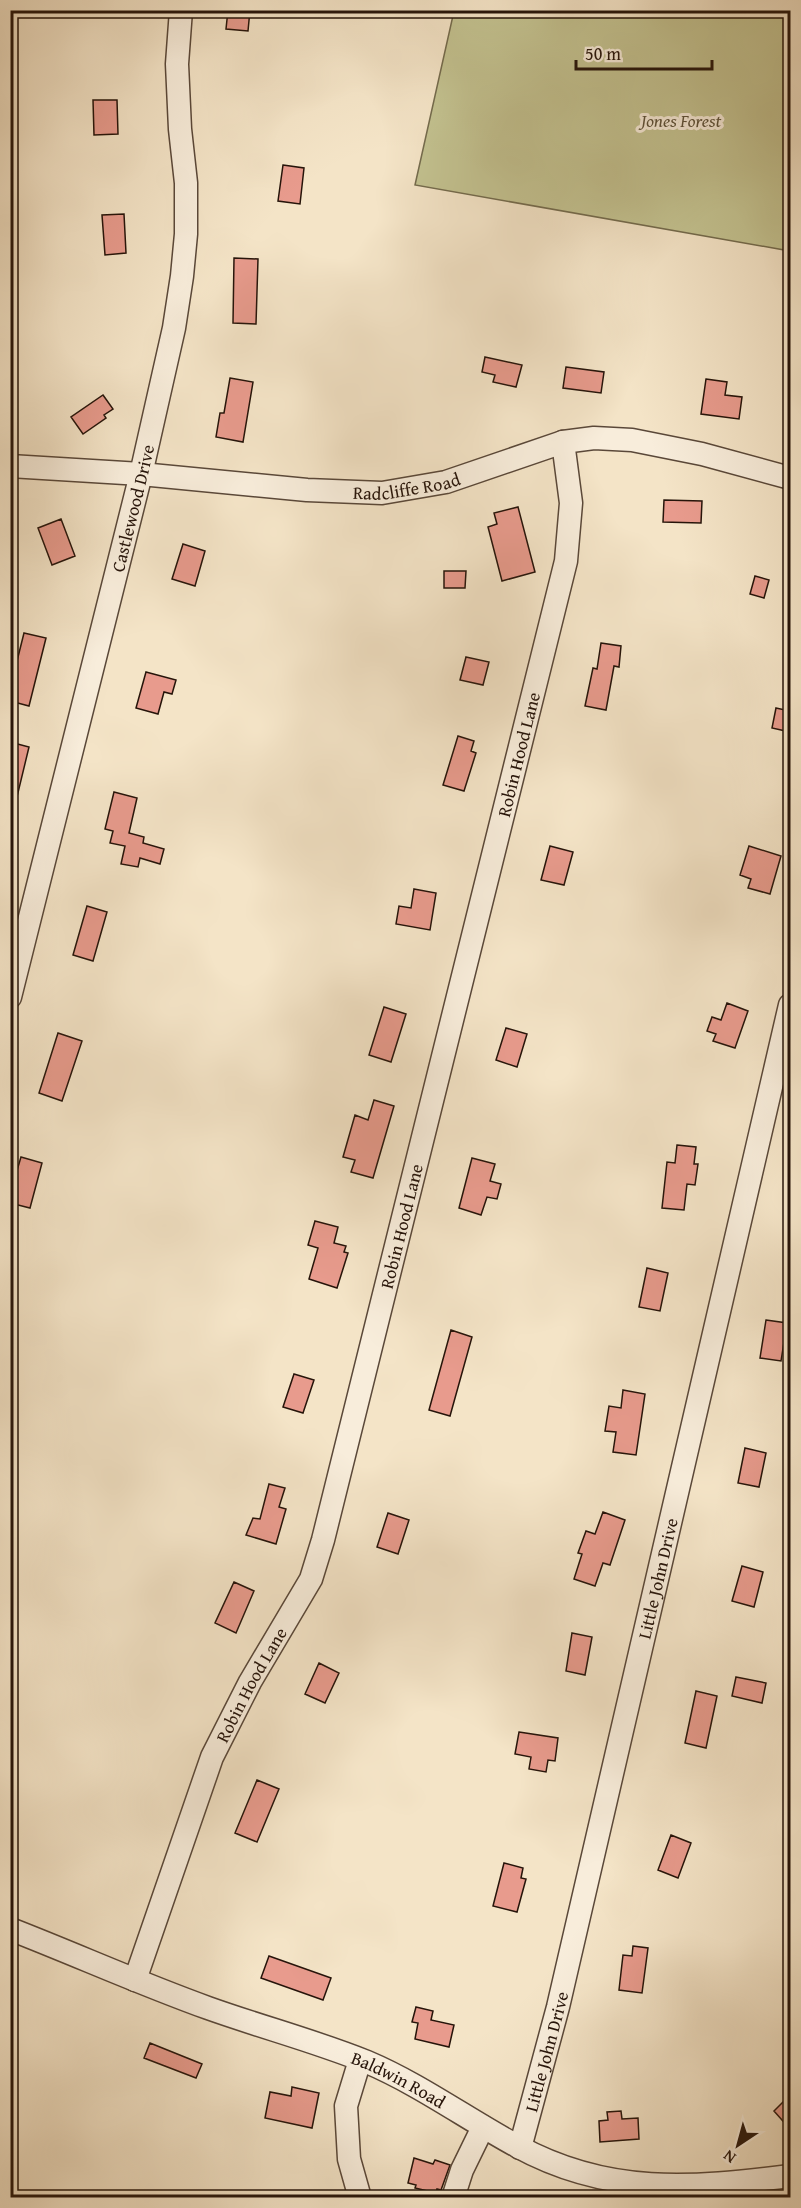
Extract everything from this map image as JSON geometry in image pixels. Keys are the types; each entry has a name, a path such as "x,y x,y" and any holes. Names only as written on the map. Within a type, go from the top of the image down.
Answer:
{"street":[{"name":"Castlewood Drive","path":"10,997 159,399 182,276 186,234 186,183 180,129 177,64 181,10"},
{"name":"Radcliffe Road","path":"10,466 141,474 308,490 382,493 446,482 563,442 594,438 632,440 702,454 790,478"},
{"name":"Robin Hood Lane","path":"135,1980 212,1757 250,1682 311,1579 323,1540 566,561 571,503 563,442"},
{"name":"Little John Drive","path":"520,2148 558,2007 790,1005"},
{"name":"Baldwin Road","path":"10,1929 135,1980 226,2014 314,2041 360,2060 416,2087 520,2148 555,2164 600,2179 696,2192 790,2176"},
{"path":"360,2060 346,2106 349,2159 360,2198"},
{"path":"453,2198 462,2170 483,2127"}],"green space":[{"name":"Jones Forest","path":"454,11 790,11 790,251 415,185"}],"building":[{"path":"228,10 250,10 248,31 226,29"},
{"path":"93,100 117,100 118,134 94,135"},
{"path":"283,165 304,168 300,204 278,201"},
{"path":"124,214 126,253 105,255 102,215"},
{"path":"234,258 258,259 256,324 233,323"},
{"path":"485,357 522,365 516,387 493,382 495,375 482,372"},
{"path":"566,367 604,372 601,393 563,388"},
{"path":"230,378 253,382 243,442 216,437 220,413 224,413"},
{"path":"706,379 727,382 725,395 742,397 739,419 701,414"},
{"path":"103,395 113,409 104,415 106,418 83,434 71,417"},
{"path":"664,500 702,501 701,523 663,522"},
{"path":"518,507 535,572 502,581 488,527 497,524 494,513"},
{"path":"61,519 75,556 52,565 38,528"},
{"path":"183,544 205,551 195,586 172,579"},
{"path":"444,571 466,571 465,588 444,588"},
{"path":"755,576 769,580 764,598 750,594"},
{"path":"24,633 46,638 29,706 10,701 10,689"},
{"path":"601,643 621,646 619,667 614,666 606,710 585,706 593,668 597,669"},
{"path":"466,657 489,662 483,685 460,680"},
{"path":"146,672 176,680 172,694 164,692 158,714 136,708"},
{"path":"776,708 790,711 790,732 772,728"},
{"path":"458,736 474,741 471,751 476,753 464,791 443,785"},
{"path":"10,742 29,747 16,801 10,800"},
{"path":"114,792 137,798 129,833 144,837 143,843 164,849 160,864 140,858 138,867 121,864 125,846 110,843 113,831 105,829"},
{"path":"550,846 573,852 564,885 541,880"},
{"path":"749,846 781,856 770,894 748,888 751,879 740,875"},
{"path":"414,889 436,893 430,930 396,924 399,906 411,908"},
{"path":"87,906 107,912 93,961 73,955"},
{"path":"727,1003 748,1011 735,1048 713,1041 716,1034 707,1031 712,1017 721,1020"},
{"path":"384,1007 406,1014 391,1062 369,1055"},
{"path":"506,1028 527,1034 517,1067 496,1060"},
{"path":"58,1033 82,1041 62,1101 39,1093"},
{"path":"374,1100 394,1106 373,1178 351,1172 355,1160 343,1157 355,1115 368,1120"},
{"path":"677,1145 696,1147 694,1164 698,1164 695,1185 687,1184 684,1210 662,1208 667,1162 675,1163"},
{"path":"21,1157 42,1163 30,1208 10,1203 10,1194"},
{"path":"472,1158 495,1164 490,1181 501,1184 497,1199 487,1197 481,1215 459,1208"},
{"path":"315,1221 338,1227 334,1243 346,1246 344,1252 348,1253 337,1288 309,1279 318,1248 308,1245"},
{"path":"647,1268 668,1273 660,1311 639,1307"},
{"path":"766,1320 787,1323 781,1361 760,1358"},
{"path":"451,1330 472,1337 450,1416 429,1410"},
{"path":"294,1374 314,1380 303,1413 283,1407"},
{"path":"623,1390 645,1394 636,1455 613,1452 616,1432 605,1431 609,1406 621,1408"},
{"path":"745,1448 766,1453 759,1487 738,1483"},
{"path":"269,1484 285,1488 279,1507 286,1509 276,1544 246,1535 253,1518 260,1519"},
{"path":"603,1512 625,1520 610,1565 603,1563 595,1586 574,1579 582,1554 578,1553 586,1531 595,1534"},
{"path":"388,1513 409,1520 398,1554 377,1547"},
{"path":"742,1566 763,1572 754,1607 732,1601"},
{"path":"234,1582 254,1591 236,1633 215,1623"},
{"path":"572,1633 592,1637 585,1675 566,1671"},
{"path":"319,1663 339,1673 325,1703 305,1694"},
{"path":"736,1677 766,1683 762,1703 732,1696"},
{"path":"696,1691 717,1696 706,1748 685,1743"},
{"path":"519,1732 558,1738 555,1761 548,1760 546,1772 529,1769 531,1757 515,1754"},
{"path":"257,1780 279,1789 257,1842 235,1833"},
{"path":"671,1835 691,1843 678,1878 658,1870"},
{"path":"504,1863 523,1868 521,1878 526,1879 517,1912 493,1906"},
{"path":"633,1946 648,1948 642,1993 619,1990 623,1955 632,1956"},
{"path":"269,1956 331,1978 323,2000 261,1978"},
{"path":"416,2007 433,2011 431,2020 454,2025 449,2047 415,2039 418,2023 412,2022"},
{"path":"150,2043 202,2064 196,2078 144,2058"},
{"path":"292,2087 319,2093 312,2128 265,2118 270,2092 291,2096"},
{"path":"790,2095 790,2129 774,2111"},
{"path":"621,2111 622,2119 638,2118 639,2139 600,2142 599,2121 608,2120 607,2112"},
{"path":"414,2158 433,2164 435,2160 450,2165 441,2190 437,2189 436,2193 415,2188 416,2185 408,2183"}]}
